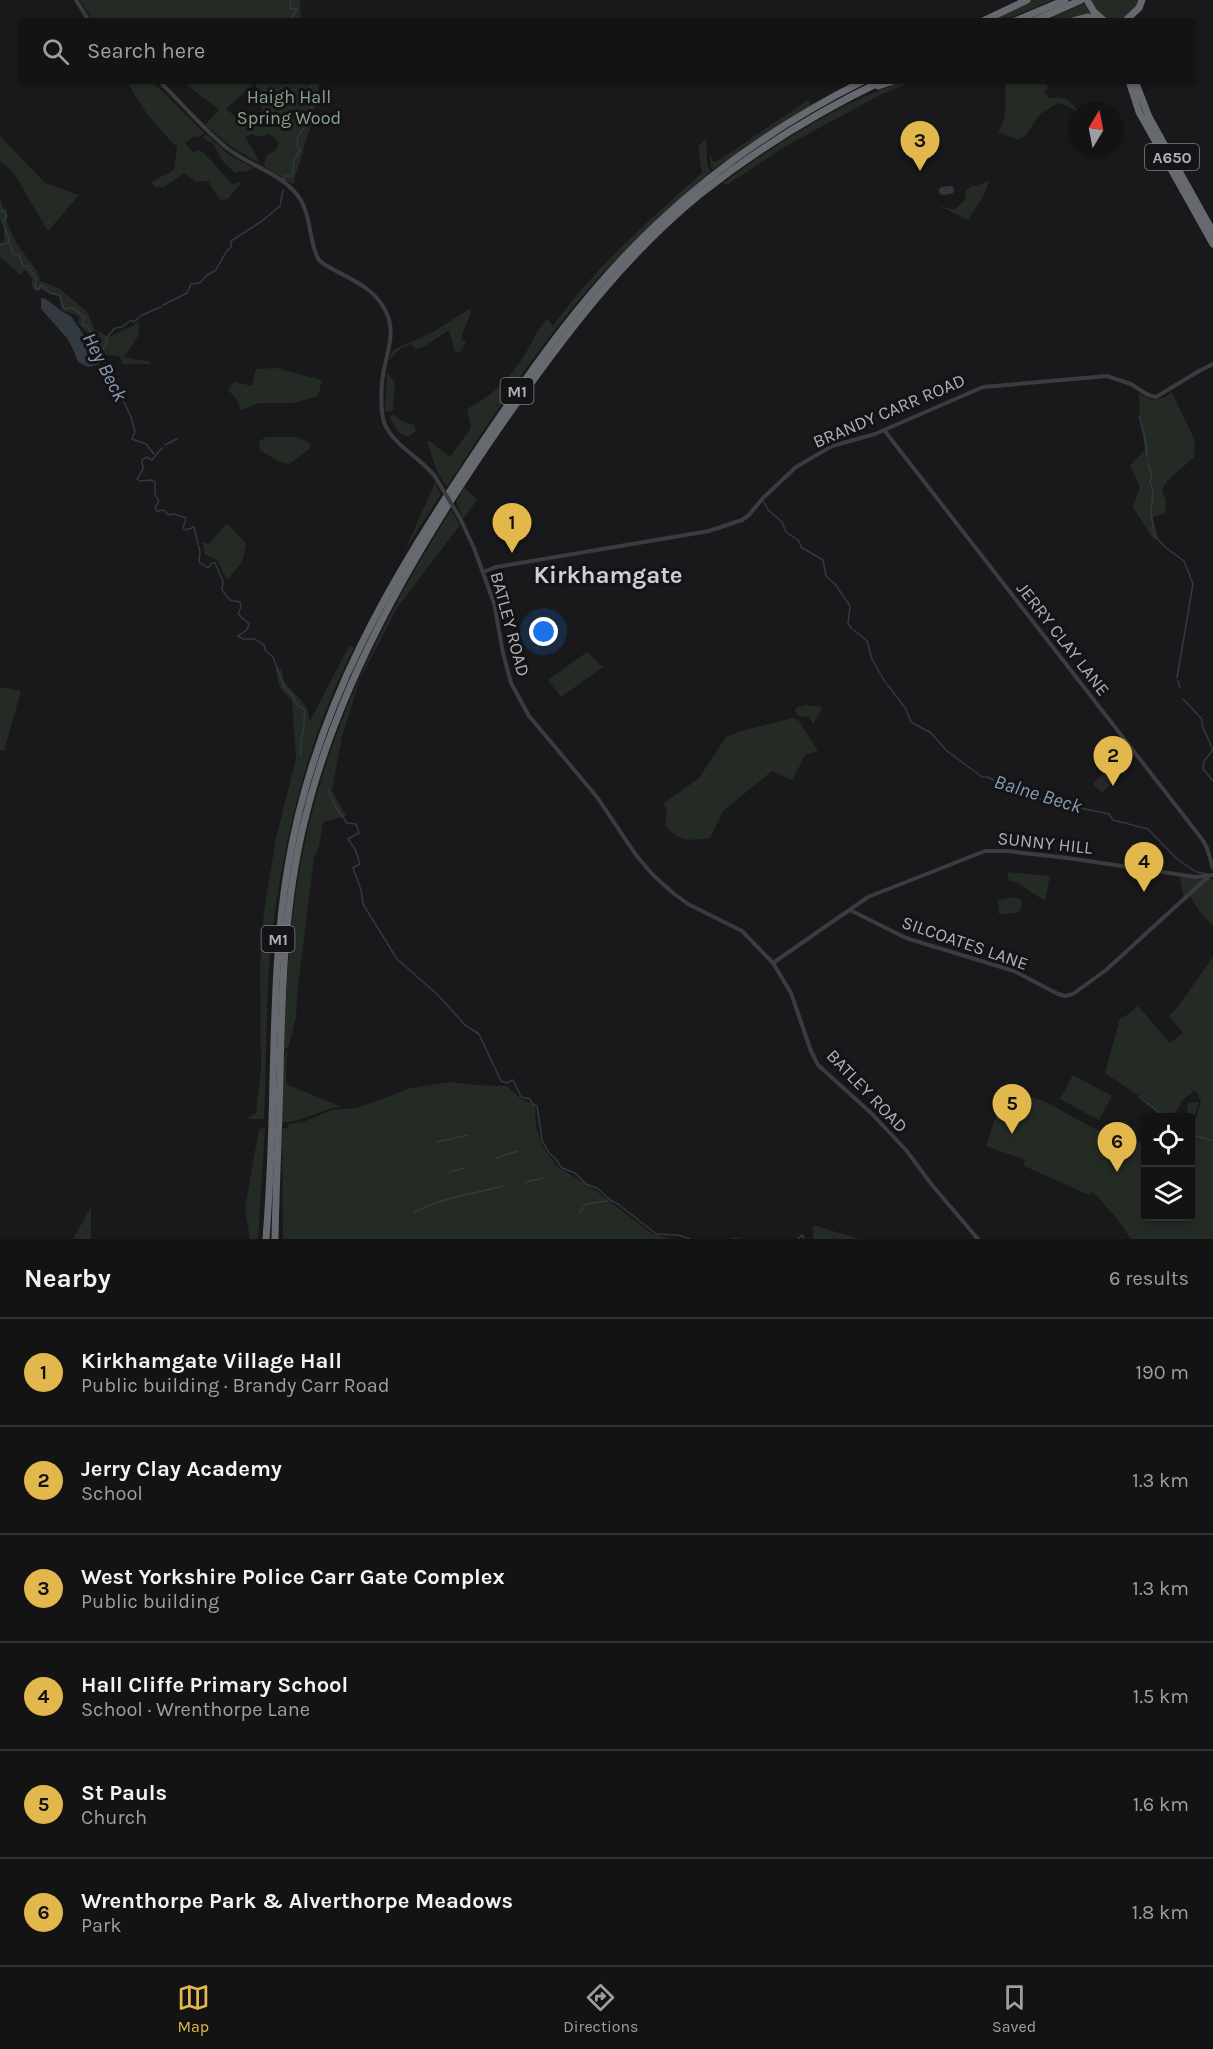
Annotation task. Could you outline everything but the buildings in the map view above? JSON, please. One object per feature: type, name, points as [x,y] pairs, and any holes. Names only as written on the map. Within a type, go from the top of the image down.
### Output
[{"type":"highway","points":[[988,18],[1027,0]]},
{"type":"highway","points":[[1022,18],[1065,0]]},
{"type":"highway","points":[[1041,18],[1081,0]]},
{"type":"highway","points":[[1087,0],[1091,8],[1102,18]]},
{"type":"highway","points":[[1128,18],[1141,3]]},
{"type":"highway","points":[[1135,18],[1141,3]]},
{"type":"highway","name":"M1","points":[[266,1239],[273,1112],[276,972],[288,865],[310,772],[331,710],[363,638],[399,572],[439,507],[551,343],[591,291],[662,219],[809,111],[858,84]]},
{"type":"highway","name":"M1","points":[[723,173],[855,94],[876,84]]},
{"type":"highway","points":[[855,94],[884,84]]},
{"type":"highway","name":"A650","points":[[1130,84],[1139,112],[1209,233]]},
{"type":"highway","name":"A650","points":[[1136,84],[1149,117],[1194,197],[1213,244]]},
{"type":"highway","name":"M1","points":[[276,1239],[283,972],[295,869],[303,823],[316,776],[338,713],[370,642],[463,482],[553,352],[630,260],[713,180]]},
{"type":"highway","points":[[1194,197],[1213,220]]},
{"type":"highway","points":[[1209,233],[1213,250]]},
{"type":"street","points":[[76,0],[87,18]]},
{"type":"street","name":"BATLEY ROAD","points":[[162,84],[205,130],[229,150],[275,176],[293,190],[304,206],[322,263],[365,287],[382,304],[387,313],[391,334],[390,349],[384,369],[383,419],[390,434],[434,475],[460,518],[494,603],[507,669],[513,687],[529,716],[597,797],[636,855],[653,875],[688,904],[742,931],[772,963],[791,993],[818,1065],[872,1113],[906,1150],[978,1239]]},
{"type":"street","name":"BRANDY CARR ROAD","points":[[483,572],[496,567],[709,531],[733,524],[749,515],[763,498],[796,467],[832,446],[884,430],[983,387],[1107,376],[1131,384],[1148,395],[1156,397],[1213,364]]},
{"type":"street","name":"JERRY CLAY LANE","points":[[884,430],[1205,843],[1213,868]]},
{"type":"street","name":"SUNNY HILL","points":[[850,910],[878,893],[985,851],[1006,851],[1102,863],[1184,876],[1211,876]]},
{"type":"street","name":"SILCOATES LANE","points":[[850,910],[906,938],[1016,972],[1065,996],[1078,991],[1106,970],[1211,876]]},
{"type":"street","points":[[772,963],[850,910]]},
{"type":"green space","points":[[80,0],[300,0],[301,18],[91,18]]},
{"type":"green space","points":[[1031,0],[1053,0],[1009,18],[993,18]]},
{"type":"green space","points":[[1140,0],[1128,15],[1122,18],[1108,18],[1091,1]]},
{"type":"green space","points":[[1085,3],[1091,15],[1078,18],[1052,18]]},
{"type":"green space","points":[[129,84],[155,84],[204,133],[199,137],[194,136],[185,143],[194,153],[199,150],[204,153],[232,184],[242,182],[228,199],[220,200],[208,181],[196,182],[184,173],[163,188],[156,187],[151,182],[174,170],[177,147],[138,100]]},
{"type":"green space","name":"Haigh Hall Spring Wood","points":[[186,84],[254,84],[226,109],[249,128],[266,124],[255,84],[319,84],[313,118],[293,184],[264,166],[266,156],[276,150],[279,143],[274,137],[268,134],[259,137],[252,134],[245,137],[259,163],[233,148],[205,125],[219,110]]},
{"type":"green space","points":[[895,84],[907,84],[880,95],[786,146],[727,185],[723,183],[809,125]]},
{"type":"green space","points":[[1005,84],[1046,84],[1049,88],[1044,92],[1050,98],[1066,99],[1070,102],[1069,107],[1058,103],[1040,114],[1026,135],[1018,140],[998,132],[1005,114]]},
{"type":"green space","points":[[808,100],[811,105],[713,170],[711,168],[710,152],[713,162],[719,160]]},
{"type":"green space","points":[[206,134],[228,154],[253,168],[246,172],[235,173],[221,159],[214,144],[203,137]]},
{"type":"green space","points":[[0,136],[45,183],[79,195],[48,231],[13,172],[0,161]]},
{"type":"green space","points":[[705,139],[707,164],[711,172],[634,241],[591,286],[515,384],[447,487],[438,474],[427,442],[430,441],[450,457],[471,428],[467,409],[490,394],[508,378],[547,318],[553,326],[569,304],[605,264],[702,173],[698,147]]},
{"type":"green space","points":[[989,181],[985,193],[968,220],[938,205],[954,210],[965,200],[966,191],[971,186]]},
{"type":"green space","points":[[0,197],[3,208],[7,209],[7,222],[15,241],[39,274],[40,281],[59,288],[88,313],[94,329],[109,337],[140,322],[138,336],[124,357],[151,362],[149,364],[123,364],[119,356],[98,354],[87,333],[78,323],[79,316],[62,310],[58,296],[42,289],[37,292],[32,287],[32,279],[25,270],[21,275],[0,257],[0,243],[4,241],[4,227],[0,219]]},
{"type":"green space","points":[[471,308],[461,340],[466,342],[460,352],[455,352],[449,330],[423,347],[416,349],[411,344],[401,348],[389,360],[393,350],[433,332]]},
{"type":"green space","points":[[276,368],[322,380],[318,396],[293,403],[259,403],[241,410],[237,400],[228,390],[235,382],[252,386],[256,369]]},
{"type":"green space","points":[[387,372],[395,383],[393,411],[385,412]]},
{"type":"green space","points":[[1172,392],[1195,441],[1194,457],[1167,481],[1162,490],[1166,501],[1165,513],[1153,517],[1158,537],[1154,540],[1133,507],[1140,487],[1130,466],[1145,450],[1139,393],[1156,400]]},
{"type":"green space","points":[[394,415],[414,425],[416,431],[407,437],[398,432],[389,416]]},
{"type":"green space","points":[[267,437],[297,437],[310,443],[310,448],[289,464],[278,461],[260,450],[259,441]]},
{"type":"green space","points":[[435,483],[441,494],[405,550]]},
{"type":"green space","points":[[464,487],[477,500],[463,519],[456,502]]},
{"type":"green space","points":[[451,510],[460,525],[397,608],[360,679],[342,736],[332,790],[346,816],[323,822],[319,847],[314,857],[296,1017],[288,1048],[285,1048],[284,1053],[291,927],[307,834],[320,785],[354,690],[399,598]]},
{"type":"green space","points":[[227,523],[246,544],[242,562],[227,580],[217,560],[204,554],[203,542],[209,544]]},
{"type":"green space","points":[[349,646],[354,647],[332,694],[308,760],[288,839],[271,943],[264,1119],[246,1119],[256,1113],[261,1068],[260,965],[264,911],[276,838],[296,759],[292,701],[280,688],[275,668],[282,669],[287,685],[303,702],[310,721]]},
{"type":"green space","points":[[587,652],[603,667],[561,697],[548,680]]},
{"type":"green space","points":[[0,687],[21,691],[4,751],[0,750]]},
{"type":"green space","points":[[806,705],[823,707],[813,724],[809,716],[800,717],[794,710]]},
{"type":"green space","points":[[794,718],[799,721],[818,751],[806,754],[792,780],[772,771],[723,811],[710,838],[685,839],[675,835],[665,825],[667,812],[664,803],[699,778],[726,737]]},
{"type":"green space","points":[[1110,767],[1118,776],[1102,793],[1093,784]]},
{"type":"green space","points":[[1007,872],[1050,876],[1045,901],[1016,882],[1009,881]]},
{"type":"green space","points":[[1179,875],[1209,877],[1213,880],[1213,926],[1199,911],[1189,894],[1184,898]]},
{"type":"green space","points":[[1015,897],[1022,901],[1021,910],[1016,913],[999,914],[998,900]]},
{"type":"green space","points":[[1213,957],[1213,1239],[1131,1239],[1118,1220],[1093,1192],[1089,1195],[1024,1166],[1025,1160],[986,1146],[1000,1104],[1002,1087],[1044,1101],[1095,1129],[1141,1142],[1141,1221],[1195,1221],[1195,1120],[1201,1102],[1195,1090],[1182,1101],[1175,1113],[1158,1113],[1142,1098],[1105,1073],[1120,1018],[1138,1006],[1170,1043],[1183,1033],[1169,1016]]},
{"type":"green space","points":[[286,1050],[286,1084],[342,1107],[289,1122],[281,1122],[283,1062]]},
{"type":"green space","points":[[1073,1075],[1112,1096],[1099,1120],[1060,1099]]},
{"type":"green space","points":[[451,1082],[507,1086],[520,1098],[535,1106],[536,1128],[544,1149],[558,1167],[594,1189],[652,1234],[672,1239],[283,1239],[282,1128],[288,1128],[289,1124],[303,1122],[332,1110],[357,1108],[411,1088]]},
{"type":"green space","points":[[1199,1102],[1195,1114],[1188,1113],[1187,1103]]},
{"type":"green space","points":[[265,1128],[258,1239],[250,1239],[245,1208],[259,1129]]},
{"type":"green space","points":[[91,1207],[91,1239],[73,1239]]},
{"type":"green space","points":[[813,1225],[859,1239],[813,1239]]},
{"type":"shaded area","points":[[43,298],[71,316],[99,358],[100,364],[88,367],[78,362],[66,337],[41,309]]},
{"type":"waterway","points":[[291,0],[290,8],[297,9],[292,18]]},
{"type":"waterway","points":[[286,181],[283,178],[292,176],[294,160],[300,150],[297,145],[298,136],[308,123],[311,84]]},
{"type":"waterway","points":[[163,305],[187,293],[191,284],[200,283],[216,270],[231,247],[231,241],[280,206],[283,190]]},
{"type":"waterway","name":"Hey Beck","points":[[0,212],[3,211],[7,216],[3,222],[13,254],[19,255],[23,267],[27,266],[36,278],[35,288],[38,289],[41,285],[50,293],[60,295],[64,309],[73,308],[84,317],[83,325],[88,327],[102,352],[116,393],[124,402],[131,417],[135,432],[132,439],[146,444],[154,454]]},
{"type":"waterway","points":[[0,245],[8,243]]},
{"type":"waterway","points":[[102,352],[107,337],[115,328],[122,327],[131,320],[134,322],[142,315],[161,307]]},
{"type":"waterway","points":[[1139,416],[1147,455]]},
{"type":"waterway","points":[[165,445],[177,439]]},
{"type":"waterway","points":[[162,448],[152,460],[147,457],[142,460],[143,469],[137,479],[155,482],[155,494],[159,501],[155,507],[157,511],[164,510],[168,515],[174,514],[186,518],[183,528],[186,530],[194,527],[200,552],[199,562],[208,568],[215,563],[223,581],[222,590],[230,600],[240,602],[241,607],[238,614],[249,624],[247,630],[238,636],[243,639],[255,639],[264,645],[266,651],[273,657],[284,687],[298,706],[304,709],[301,755]]},
{"type":"waterway","points":[[1148,463],[1152,476],[1150,481],[1153,492],[1151,511],[1154,535],[1165,547],[1184,561],[1193,584],[1177,678]]},
{"type":"waterway","name":"Balne Beck","points":[[764,502],[768,510],[782,522],[786,532],[799,541],[801,547],[823,560],[826,576],[835,584],[850,606],[848,624],[852,629]]},
{"type":"waterway","name":"Balne Beck","points":[[854,630],[867,641],[872,659],[885,682]]},
{"type":"waterway","points":[[1178,681],[1180,688]]},
{"type":"waterway","name":"Balne Beck","points":[[887,684],[906,709],[911,722],[931,733],[947,751],[982,777],[988,777],[1003,786],[1043,800],[1109,814],[1113,820],[1148,829],[1177,859],[1196,872],[1208,874]]},
{"type":"waterway","points":[[1183,699],[1202,719],[1202,725],[1213,750],[1204,761],[1203,769],[1213,781]]},
{"type":"waterway","points":[[328,790],[347,823],[356,824],[359,833],[348,839],[355,849],[360,864],[353,868],[361,890],[363,904],[397,959],[439,996],[465,1025],[479,1034],[501,1081],[507,1083],[513,1080],[521,1097],[530,1099],[532,1104],[537,1106],[542,1140],[549,1153],[562,1168],[575,1173],[586,1184],[597,1188],[656,1234],[678,1235],[690,1239]]},
{"type":"waterway","points":[[1139,1097],[1160,1113]]},
{"type":"waterway","points":[[437,1142],[468,1135]]},
{"type":"waterway","points":[[1195,1136],[1213,1141]]},
{"type":"waterway","points":[[496,1158],[518,1151]]},
{"type":"waterway","points":[[450,1172],[465,1168]]},
{"type":"waterway","points":[[526,1182],[543,1178]]},
{"type":"waterway","points":[[414,1213],[445,1200],[503,1186]]},
{"type":"waterway","points":[[580,1212],[586,1204],[607,1201]]},
{"type":"waterway","points":[[798,1239],[802,1235],[804,1239]]},
{"type":"taxiway","points":[[943,191],[950,190]]},
{"type":"place","name":"West Yorkshire Police Carr Gate Complex","points":[[920,171]]},
{"type":"place","name":"Kirkhamgate Village Hall","points":[[512,553]]},
{"type":"place","name":"Jerry Clay Academy","points":[[1113,786]]},
{"type":"place","name":"Hall Cliffe Primary School","points":[[1144,892]]},
{"type":"place","name":"St Pauls","points":[[1012,1134]]},
{"type":"place","name":"Wrenthorpe Park & Alverthorpe Meadows","points":[[1117,1172]]},
{"type":"district","name":"Kirkhamgate","points":[[608,575]]}]
